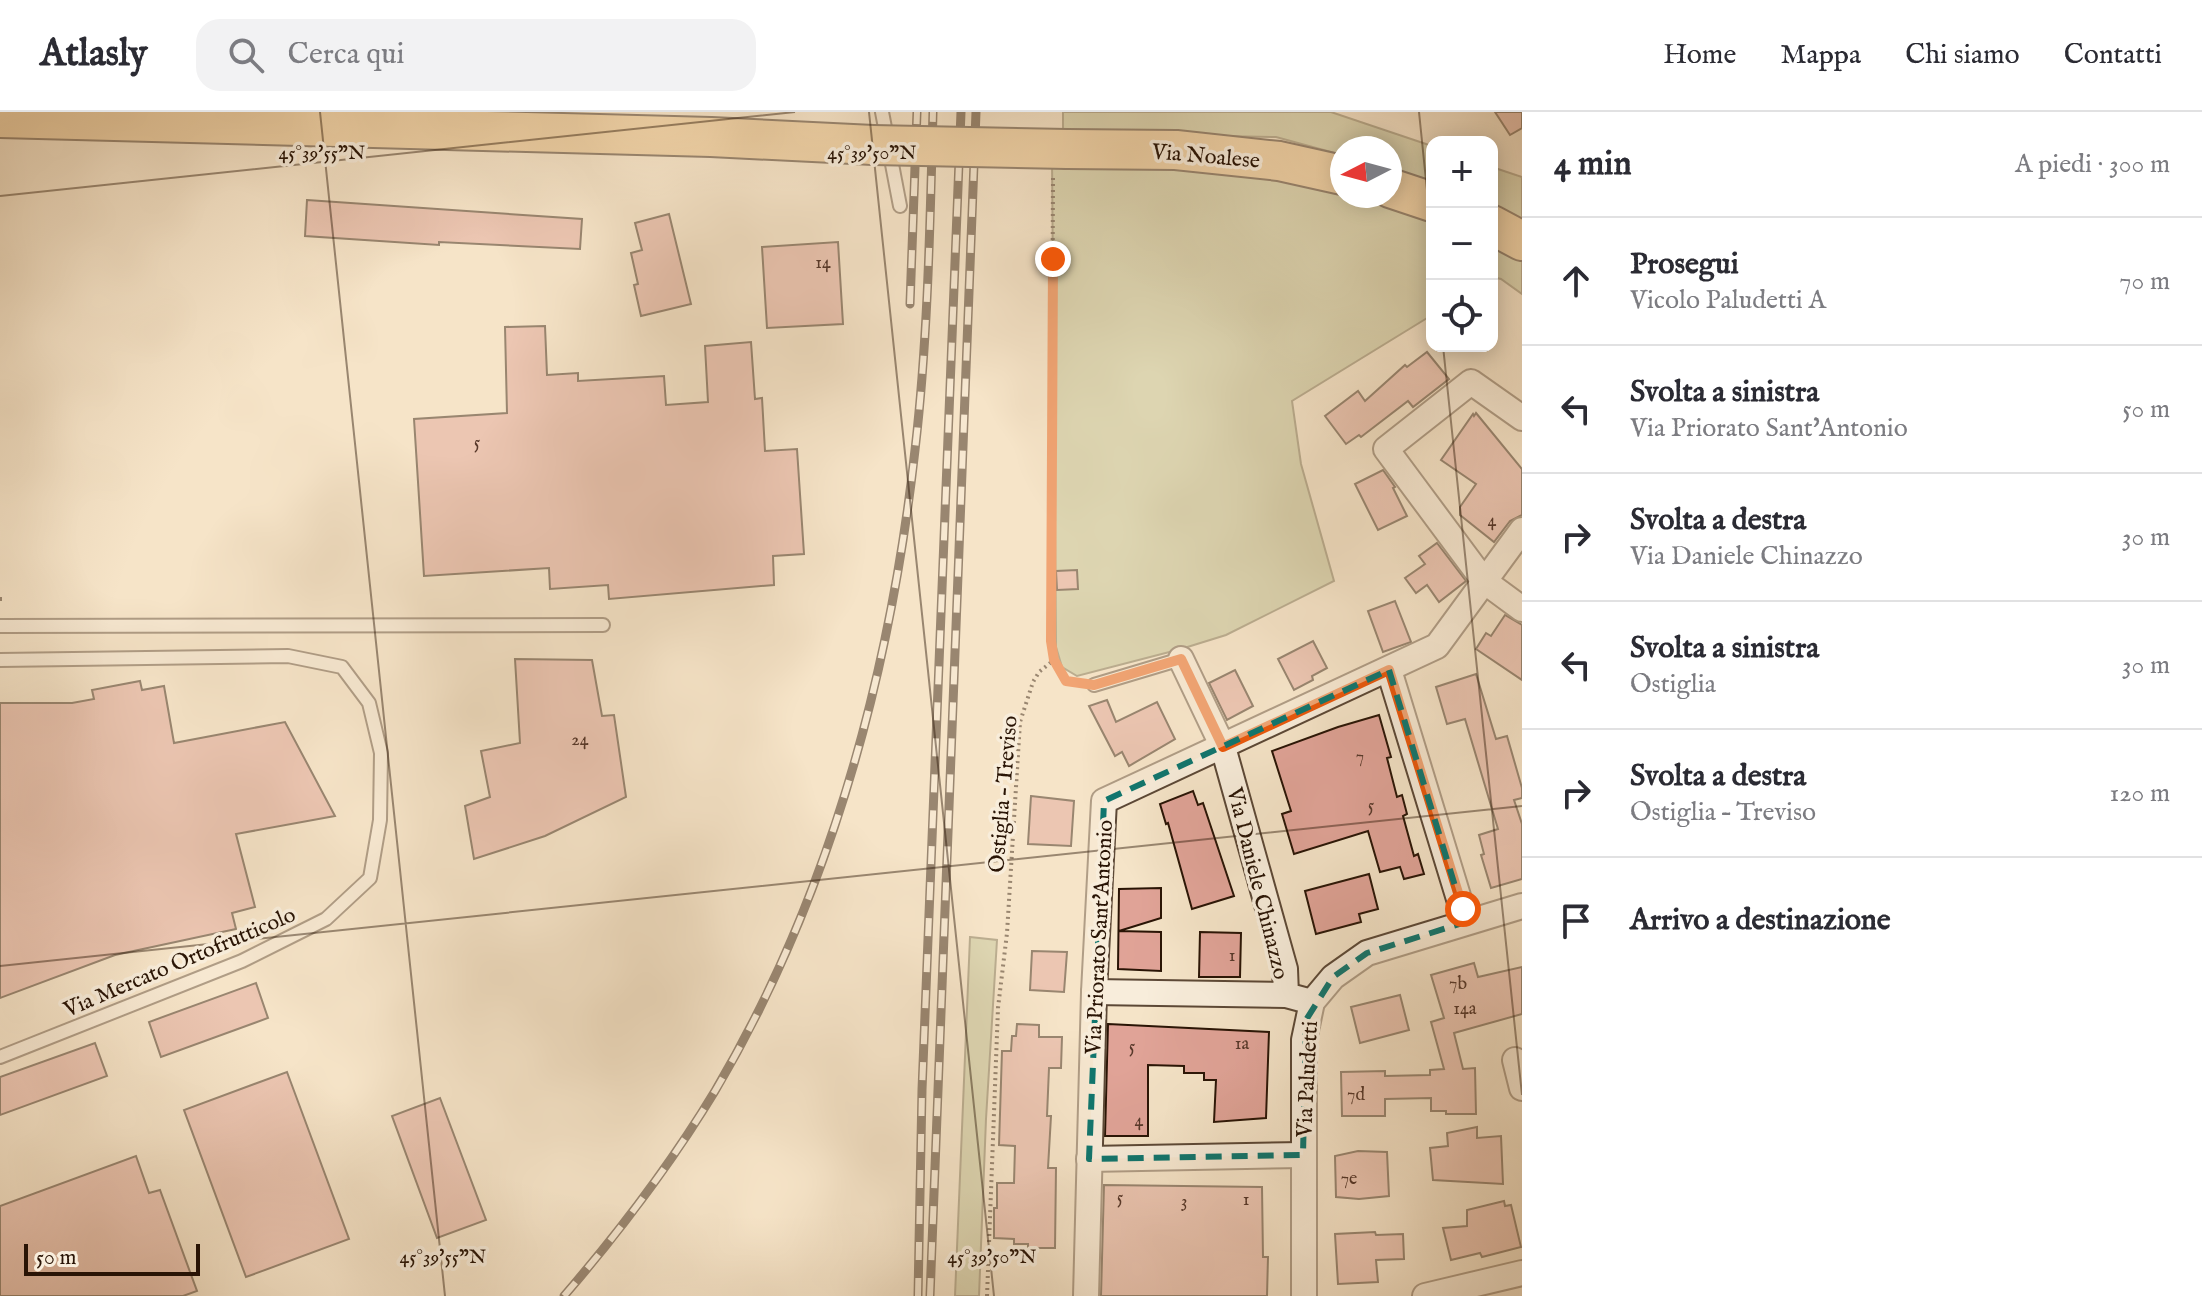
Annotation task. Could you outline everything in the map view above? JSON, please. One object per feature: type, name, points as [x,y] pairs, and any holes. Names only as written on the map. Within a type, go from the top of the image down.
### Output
[{"type":"main road","points":[[0,118],[711,137],[877,129]]},
{"type":"main road","name":"Via Noalese","points":[[877,129],[1060,161],[1176,150],[1279,161],[1330,172]]},
{"type":"main road","points":[[1402,192],[1426,200]]},
{"type":"main road","points":[[1498,228],[1522,241]]},
{"type":"street","points":[[1522,418],[1471,382],[1386,449],[1484,581],[1522,609]]},
{"type":"street","name":"Via Priorato Sant'Antonio","points":[[1086,1296],[1094,992],[1104,801],[1437,646],[1522,530]]},
{"type":"street","name":"Via Daniele Chinazzo","points":[[1181,659],[1223,747],[1285,969],[1286,995],[1312,1002]]},
{"type":"street","points":[[1389,670],[1466,922]]},
{"type":"street","name":"Via Paludetti","points":[[1304,1296],[1304,1040],[1312,1002],[1333,977],[1367,953],[1522,906]]},
{"type":"street","points":[[1094,992],[1286,995]]},
{"type":"street","points":[[1515,1060],[1522,1088]]},
{"type":"street","points":[[1089,1159],[1303,1155]]},
{"type":"street","points":[[1425,1296],[1522,1273]]},
{"type":"lane","points":[[877,129],[900,206]]},
{"type":"lane","points":[[0,626],[603,625]]},
{"type":"lane","name":"Via Mercato Ortofrutticolo","points":[[0,660],[288,656],[342,667],[369,703],[381,753],[380,820],[370,878],[326,919],[242,961],[0,1057]]},
{"type":"lane","points":[[1094,685],[1181,659]]},
{"type":"path","points":[[1060,161],[1051,641],[1054,660],[1066,681],[1094,685]]},
{"type":"path","name":"Ostiglia – Treviso","points":[[987,1296],[998,1008],[1007,933],[1020,722],[1033,682],[1039,672],[1054,660]]},
{"type":"highlighted area","points":[[1389,670],[1466,922],[1367,953],[1333,977],[1306,1020],[1303,1155],[1089,1159],[1104,801]]},
{"type":"green space","points":[[1063,112],[1331,112],[1426,144],[1426,179],[1402,172],[1402,136],[1330,136],[1330,152],[1276,137],[1063,133]]},
{"type":"green space","points":[[1052,159],[1180,162],[1330,188],[1330,208],[1402,206],[1426,212],[1426,319],[1292,401],[1301,464],[1334,581],[1226,635],[1077,676],[1062,667],[1056,647]]},
{"type":"green space","points":[[1498,169],[1522,177],[1522,222],[1498,211]]},
{"type":"green space","points":[[1498,246],[1522,257],[1522,294],[1498,278]]},
{"type":"green space","points":[[970,937],[997,940],[979,1296],[955,1296]]},
{"type":"building","points":[[1495,112],[1522,112],[1522,128],[1510,135]]},
{"type":"building","points":[[307,200],[582,219],[580,249],[439,242],[439,245],[305,236]]},
{"type":"building","points":[[669,214],[691,304],[641,316],[631,253],[642,250],[635,223]]},
{"type":"building","points":[[838,242],[843,324],[767,328],[762,247]]},
{"type":"building","points":[[545,326],[547,375],[578,373],[578,381],[664,376],[666,405],[708,402],[705,346],[751,342],[755,399],[762,398],[765,451],[797,449],[804,554],[773,556],[774,585],[609,599],[608,585],[550,589],[549,568],[424,576],[414,419],[507,413],[505,327]]},
{"type":"building","points":[[1427,352],[1449,379],[1413,407],[1408,401],[1361,437],[1359,435],[1346,444],[1325,416],[1358,391],[1365,401],[1405,365],[1407,367]]},
{"type":"building","points":[[1476,413],[1522,469],[1522,515],[1510,521],[1494,542],[1460,515],[1460,507],[1476,484],[1441,460]]},
{"type":"building","points":[[1383,470],[1395,487],[1407,516],[1378,530],[1355,484]]},
{"type":"building","points":[[1437,543],[1466,581],[1439,602],[1427,585],[1416,593],[1405,578],[1425,564],[1419,556]]},
{"type":"building","points":[[1077,570],[1078,589],[1057,590],[1056,571]]},
{"type":"building","points":[[1395,601],[1411,642],[1383,652],[1368,611]]},
{"type":"building","points":[[1505,615],[1522,625],[1522,680],[1476,649],[1486,633],[1491,636]]},
{"type":"building","points":[[1313,641],[1327,668],[1294,690],[1278,659]]},
{"type":"building","points":[[515,659],[592,660],[602,716],[614,715],[626,797],[545,836],[474,859],[465,806],[490,797],[481,751],[520,743]]},
{"type":"building","points":[[1235,670],[1253,706],[1227,720],[1209,683]]},
{"type":"building","points":[[1476,674],[1496,739],[1507,736],[1522,788],[1522,798],[1514,800],[1522,824],[1522,879],[1491,888],[1481,855],[1484,854],[1479,835],[1498,829],[1465,719],[1447,724],[1436,687]]},
{"type":"building","points":[[140,681],[142,690],[164,686],[174,743],[285,722],[335,816],[236,834],[255,907],[232,913],[236,929],[115,955],[0,998],[0,703],[72,703],[94,699],[92,690]]},
{"type":"building","points":[[1107,700],[1116,722],[1157,702],[1175,739],[1129,766],[1122,752],[1115,756],[1089,706]]},
{"type":"building","points":[[1379,715],[1391,757],[1387,758],[1397,797],[1402,795],[1407,814],[1403,816],[1414,856],[1418,854],[1424,874],[1404,879],[1400,867],[1380,872],[1368,831],[1294,854],[1282,814],[1291,811],[1272,751]]},
{"type":"building","points":[[1193,791],[1198,805],[1203,803],[1234,896],[1192,909],[1160,804]]},
{"type":"building","points":[[1031,796],[1074,801],[1071,846],[1028,844]]},
{"type":"building","points":[[1369,874],[1378,909],[1359,914],[1361,922],[1316,934],[1305,891]]},
{"type":"building","points":[[1161,888],[1161,918],[1119,931],[1161,932],[1161,971],[1118,969],[1119,889]]},
{"type":"building","points":[[1200,932],[1241,933],[1240,977],[1199,977]]},
{"type":"building","points":[[1032,951],[1067,952],[1064,992],[1030,990]]},
{"type":"building","points":[[1474,963],[1478,977],[1522,967],[1522,1014],[1454,1033],[1463,1069],[1475,1068],[1476,1114],[1431,1111],[1431,1098],[1385,1099],[1385,1116],[1342,1116],[1341,1072],[1385,1071],[1385,1076],[1430,1075],[1430,1070],[1444,1069],[1431,1022],[1444,1018],[1431,975]]},
{"type":"building","points":[[256,983],[268,1018],[161,1057],[149,1022]]},
{"type":"building","points":[[1400,995],[1409,1030],[1360,1043],[1351,1007]]},
{"type":"building","points":[[1017,1024],[1039,1025],[1039,1037],[1062,1037],[1061,1068],[1049,1068],[1047,1116],[1051,1116],[1048,1168],[1056,1168],[1055,1248],[1028,1248],[1028,1244],[1014,1244],[1014,1239],[994,1238],[997,1183],[1014,1183],[1015,1146],[999,1145],[1002,1051],[1011,1051]]},
{"type":"building","points":[[1108,1024],[1269,1032],[1266,1118],[1214,1122],[1216,1080],[1204,1080],[1204,1073],[1184,1073],[1184,1066],[1148,1065],[1148,1136],[1105,1136]]},
{"type":"building","points":[[95,1043],[107,1076],[0,1115],[0,1077]]},
{"type":"building","points":[[287,1072],[349,1239],[246,1277],[184,1110]]},
{"type":"building","points":[[440,1098],[486,1220],[437,1238],[392,1116]]},
{"type":"building","points":[[1477,1127],[1477,1138],[1501,1136],[1503,1184],[1433,1180],[1430,1148],[1448,1146],[1447,1133]]},
{"type":"building","points":[[1358,1151],[1387,1152],[1389,1196],[1359,1199],[1336,1197],[1335,1156]]},
{"type":"building","points":[[136,1156],[149,1193],[160,1190],[197,1291],[183,1296],[0,1296],[0,1206]]},
{"type":"building","points":[[1104,1185],[1262,1187],[1263,1257],[1268,1257],[1267,1296],[1101,1296]]},
{"type":"building","points":[[1504,1201],[1505,1206],[1511,1205],[1521,1247],[1482,1257],[1480,1253],[1451,1260],[1443,1228],[1467,1226],[1467,1210]]},
{"type":"building","points":[[1375,1232],[1376,1235],[1403,1234],[1404,1259],[1376,1260],[1378,1282],[1338,1284],[1335,1234]]},
{"type":"railway","points":[[910,304],[917,112]]},
{"type":"railway","points":[[564,1296],[644,1197],[681,1145],[756,1017],[822,862],[849,781],[889,617],[915,450],[926,324],[933,112]]},
{"type":"railway","points":[[918,1296],[922,1090],[961,112]]},
{"type":"railway","points":[[930,1296],[976,112]]},
{"type":"route","points":[[1053,259],[1051,641],[1054,660],[1066,681],[1094,685],[1181,659],[1223,747],[1389,670],[1463,909]]}]
